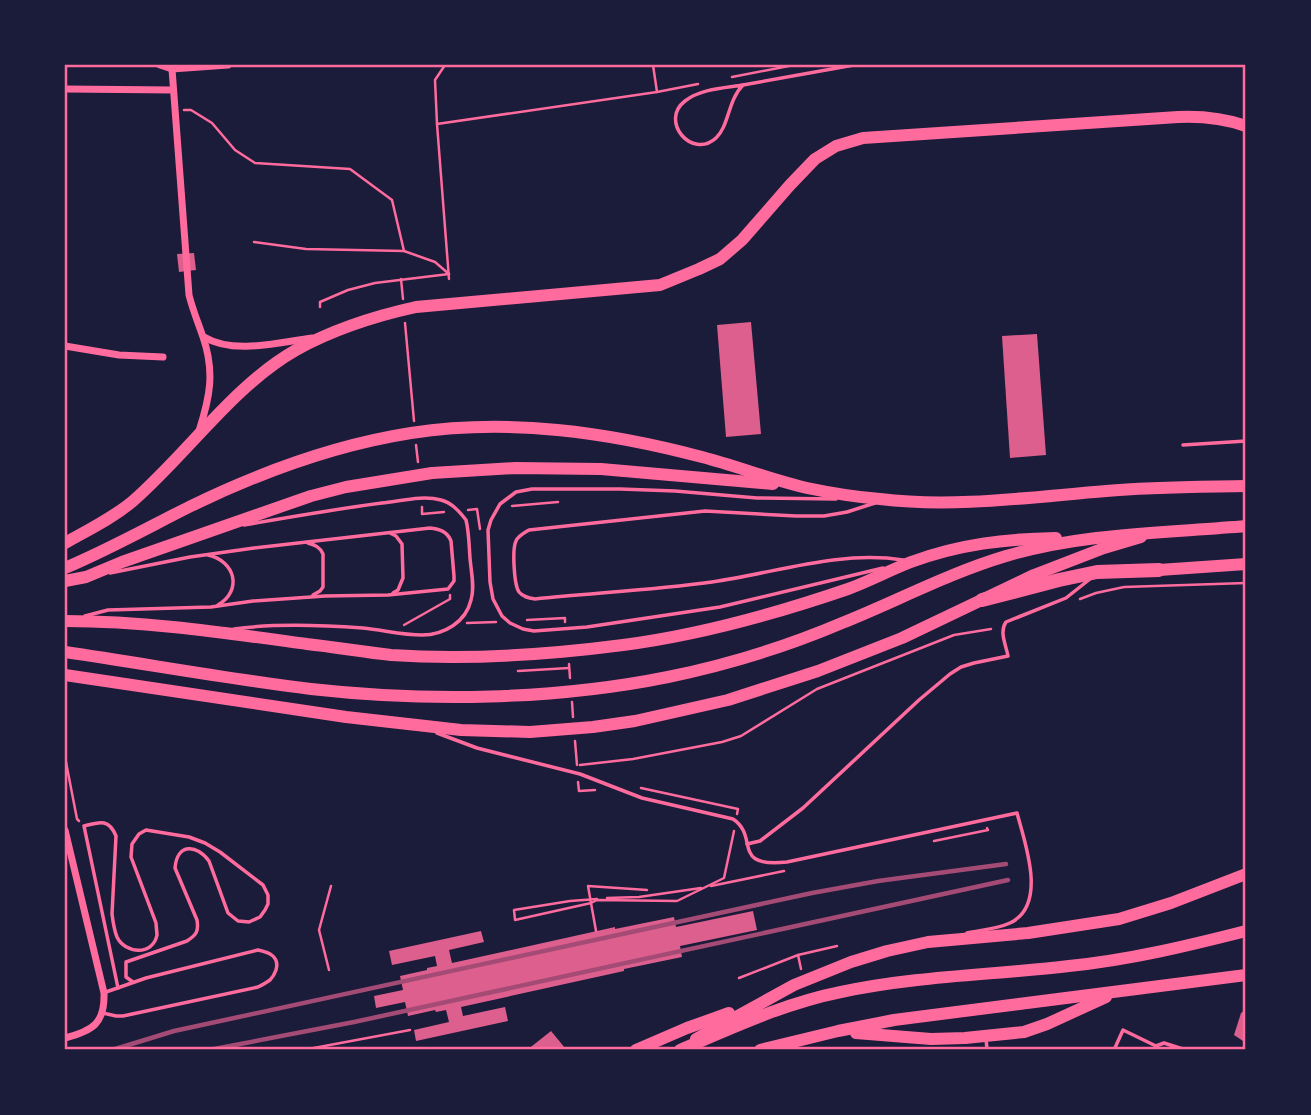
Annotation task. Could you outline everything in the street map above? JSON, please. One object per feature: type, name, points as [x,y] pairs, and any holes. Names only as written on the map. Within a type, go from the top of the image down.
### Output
[{"type":"highway","points":[[982,600],[1097,572],[1159,570]]},
{"type":"main road","points":[[65,542],[103,522],[130,503],[162,474],[233,399],[295,350],[382,314],[416,307],[660,285],[720,259],[742,240],[815,159],[836,146],[863,138],[1178,117],[1203,116],[1246,126]]},
{"type":"main road","points":[[65,568],[191,506],[269,472],[343,448],[423,432],[490,427],[572,431],[611,437],[701,457],[805,487],[884,500],[997,500],[1111,490],[1246,486]]},
{"type":"main road","points":[[65,581],[86,577],[311,496],[346,487],[432,473],[515,467],[601,468],[805,487]]},
{"type":"main road","points":[[65,621],[96,621],[218,632],[390,654],[481,656],[582,649],[666,638],[731,624],[850,588],[911,562],[970,544],[1006,540],[1113,537],[1246,526]]},
{"type":"main road","points":[[65,675],[422,726],[497,733],[593,727],[635,721],[728,700],[818,671],[902,638],[1034,575],[1104,548],[1152,534]]},
{"type":"main road","points":[[65,652],[262,682],[356,693],[473,697],[539,694],[611,686],[709,668],[840,624],[1004,557],[1041,547],[1113,537]]},
{"type":"main road","points":[[1159,570],[1246,564]]},
{"type":"main road","points":[[1159,570],[1246,572]]},
{"type":"main road","points":[[675,1050],[765,999],[851,962],[928,942],[1028,933],[1119,919],[1171,903],[1246,874]]},
{"type":"main road","points":[[680,1050],[785,1008],[837,992],[946,976],[1069,966],[1183,948],[1246,931]]},
{"type":"main road","points":[[760,1050],[894,1020],[1246,975]]},
{"type":"main road","points":[[838,1031],[931,1039],[1024,1032],[1129,989]]},
{"type":"main road","points":[[636,1050],[765,999]]},
{"type":"street","points":[[160,65],[228,65]]},
{"type":"street","points":[[173,67],[189,295],[211,368],[206,408],[197,437]]},
{"type":"street","points":[[65,89],[173,90]]},
{"type":"street","points":[[203,337],[213,343],[239,346],[325,336]]},
{"type":"street","points":[[65,346],[119,355],[163,357]]},
{"type":"street","points":[[65,830],[104,993],[103,1013],[99,1020],[88,1031],[65,1038]]},
{"type":"lane","points":[[743,85],[736,92],[717,137],[710,142],[694,144],[681,136],[675,121],[680,106],[686,100],[706,91],[854,65]]},
{"type":"lane","points":[[1183,445],[1246,441]]},
{"type":"lane","points":[[884,500],[757,499],[620,489],[524,490],[508,496],[500,504],[488,530],[493,599],[502,616],[523,629],[534,631],[587,627],[720,607],[911,562]]},
{"type":"lane","points":[[208,532],[421,498],[441,500],[452,505],[466,520],[468,529],[472,599],[464,615],[445,631],[421,635],[363,628],[263,625],[218,632]]},
{"type":"lane","points":[[884,500],[824,516],[705,511],[529,530],[515,542],[513,552],[516,585],[526,597],[535,599],[712,582],[836,560],[886,557],[911,562]]},
{"type":"lane","points":[[65,621],[108,610],[216,606],[443,590],[452,586],[454,576],[449,536],[430,528],[205,555],[86,577]]},
{"type":"lane","points":[[388,533],[402,544],[403,578],[398,590],[388,594]]},
{"type":"lane","points":[[304,542],[321,550],[324,581],[323,587],[316,595],[304,598]]},
{"type":"lane","points":[[205,555],[223,561],[232,577],[230,595],[216,606]]},
{"type":"lane","points":[[747,844],[760,841],[803,808],[950,674],[961,667],[1008,656],[1003,632],[1006,622],[1070,596],[1097,572]]},
{"type":"lane","points":[[422,726],[477,748],[580,774],[642,798],[733,819],[745,833],[749,853],[756,859],[775,864],[1017,813],[1032,882],[1029,904],[1024,912],[1003,926],[928,942]]},
{"type":"lane","points":[[118,988],[84,826],[99,822],[113,827],[116,836],[113,914],[118,939],[125,947],[135,951],[144,950],[152,945],[157,935],[156,923],[131,857],[132,844],[138,834],[145,830],[189,837],[205,843],[263,885],[268,895],[268,904],[260,917],[249,922],[238,921],[228,913],[204,854],[188,848],[182,851],[176,859],[175,868],[199,929],[196,936],[187,941],[126,962],[126,976],[133,982]]},
{"type":"lane","points":[[103,1013],[123,1016],[258,987],[270,980],[277,965],[274,957],[258,950],[133,982],[104,993]]},
{"type":"lane","points":[[1114,1050],[1123,1030],[1155,1048],[1164,1043],[1186,1050]]},
{"type":"lane","points":[[986,1036],[987,1050]]},
{"type":"path","points":[[445,65],[435,80],[449,279]]},
{"type":"path","points":[[437,124],[657,92],[653,65]]},
{"type":"path","points":[[174,109],[191,110],[212,123],[234,150],[256,163],[351,169],[392,200],[404,251]]},
{"type":"path","points":[[254,242],[306,249],[404,251],[435,262],[449,274]]},
{"type":"path","points":[[320,307],[320,302],[348,290],[375,283],[449,274]]},
{"type":"path","points":[[504,507],[558,502]]},
{"type":"path","points":[[1073,601],[1124,587],[1246,583]]},
{"type":"path","points":[[401,627],[450,600],[452,586]]},
{"type":"path","points":[[577,765],[634,759],[741,736],[817,689],[954,635],[992,629]]},
{"type":"path","points":[[517,671],[569,668]]},
{"type":"path","points":[[65,757],[77,819],[84,826]]},
{"type":"path","points":[[329,970],[319,930],[331,886]]},
{"type":"path","points":[[515,920],[514,911],[570,901],[640,896],[647,890],[587,886],[591,903],[515,920]]},
{"type":"path","points":[[739,978],[798,955],[837,946]]},
{"type":"path","points":[[303,1050],[410,1030]]},
{"type":"building","points":[[194,253],[196,270],[179,272],[177,254]]},
{"type":"building","points":[[751,322],[761,434],[726,437],[717,325]]},
{"type":"building","points":[[1037,334],[1046,455],[1010,458],[1002,336]]},
{"type":"building","points":[[753,911],[757,930],[680,946],[682,957],[461,1007],[463,1016],[505,1007],[508,1021],[416,1041],[414,1030],[449,1022],[446,1010],[408,1016],[405,1002],[376,1008],[374,996],[403,990],[400,976],[437,966],[435,956],[392,965],[389,951],[481,931],[484,942],[449,950],[452,963],[615,927],[674,917],[676,927]]},
{"type":"building","points":[[1246,1009],[1246,1043],[1234,1035],[1241,1013]]},
{"type":"building","points":[[551,1031],[565,1048],[527,1050]]},
{"type":"railway","points":[[112,1050],[174,1031],[812,893],[878,881],[1006,864]]},
{"type":"railway","points":[[209,1050],[354,1022],[1008,880]]}]
